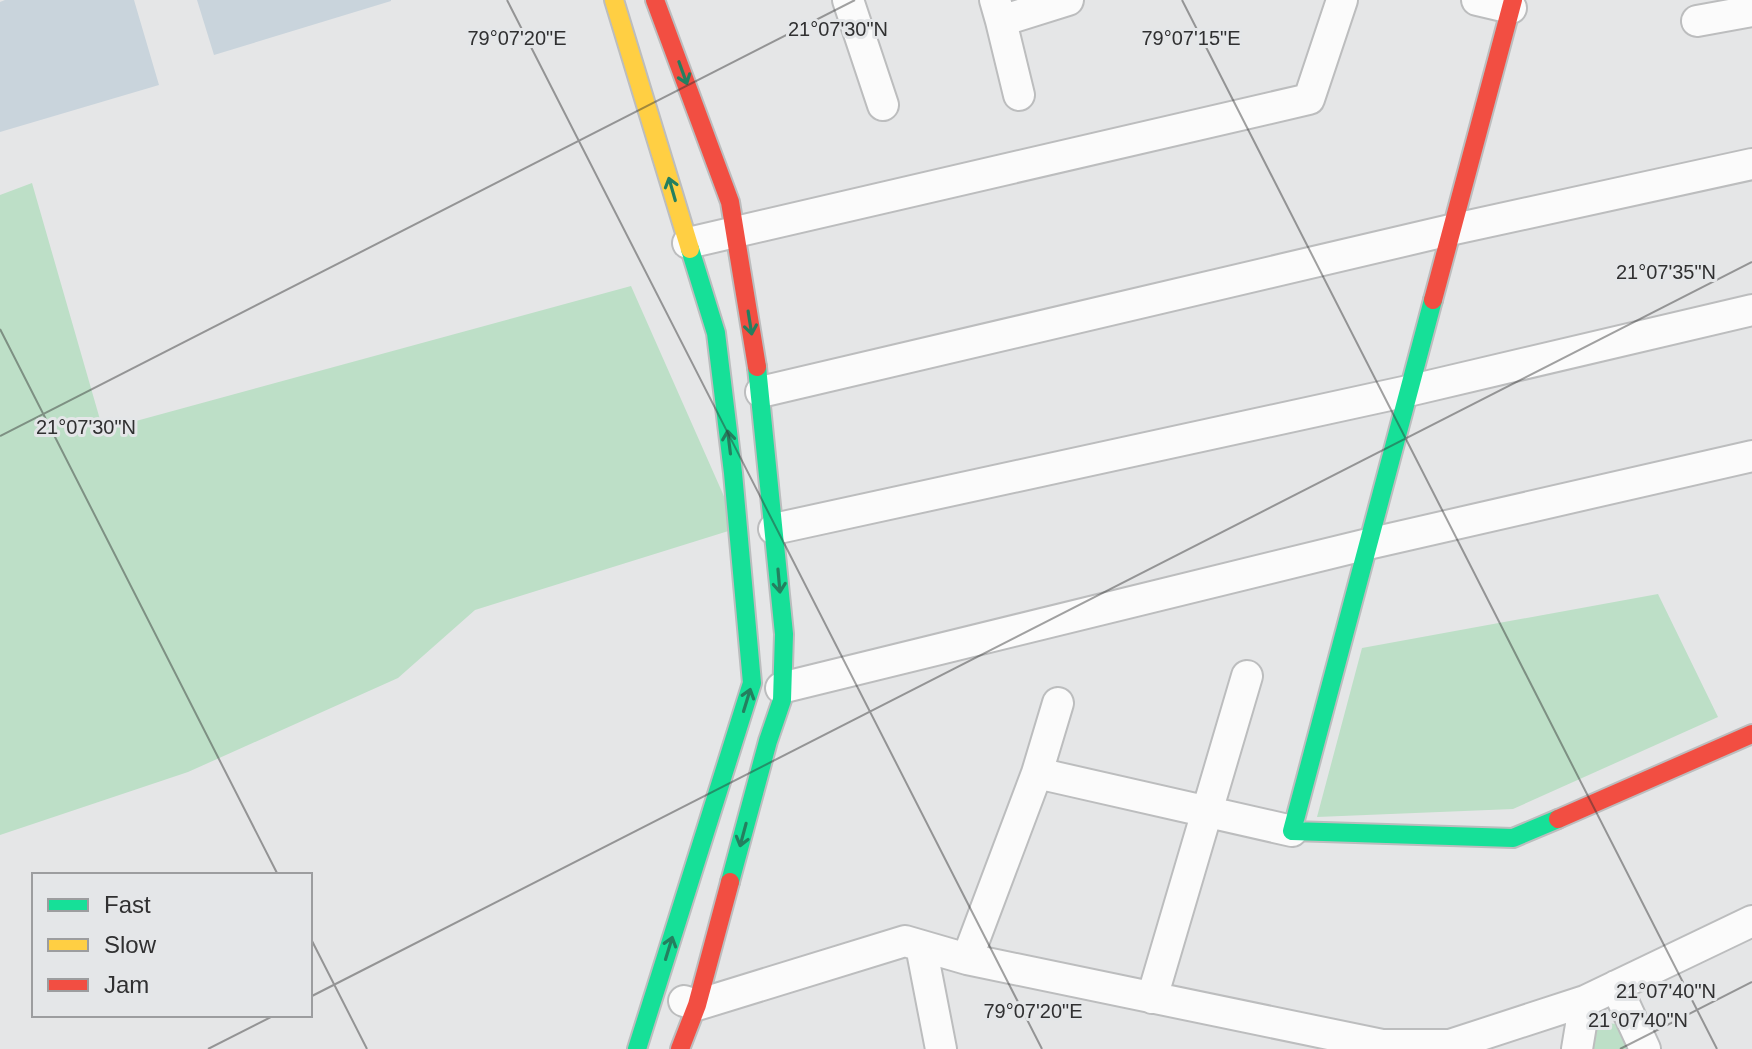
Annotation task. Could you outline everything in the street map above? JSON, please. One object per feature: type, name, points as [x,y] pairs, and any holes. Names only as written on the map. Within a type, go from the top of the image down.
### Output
[{"type":"street","points":[[614,0],[716,333],[733,473],[752,683],[637,1049]]},
{"type":"street","points":[[655,0],[730,202],[761,392],[784,634],[782,700],[768,741],[697,1005],[680,1049]]},
{"type":"street","points":[[848,0],[883,105]]},
{"type":"street","points":[[1019,95],[998,11],[1068,0]]},
{"type":"street","points":[[688,243],[1309,99],[1342,0]]},
{"type":"street","points":[[1292,831],[1512,4],[1477,0]]},
{"type":"street","points":[[1697,21],[1752,11]]},
{"type":"street","points":[[761,392],[1450,230],[1752,164]]},
{"type":"street","points":[[774,529],[1408,391],[1752,310]]},
{"type":"street","points":[[781,688],[1368,544],[1752,456]]},
{"type":"street","points":[[1152,998],[1247,676]]},
{"type":"street","points":[[967,959],[1037,773],[1058,703]]},
{"type":"street","points":[[1037,773],[1292,831],[1513,838],[1752,734]]},
{"type":"street","points":[[656,990],[697,1005],[905,941],[967,959],[1382,1045],[1450,1045],[1585,1001],[1749,931]]},
{"type":"street","points":[[921,946],[941,1049]]},
{"type":"street","points":[[1616,986],[1645,1049]]},
{"type":"street","points":[[1577,1049],[1585,1001]]},
{"type":"green space","points":[[32,183],[103,430],[631,286],[738,528],[475,610],[398,678],[188,772],[0,835],[0,195]]},
{"type":"green space","points":[[1658,594],[1718,717],[1513,809],[1317,817],[1362,648]]},
{"type":"green space","points":[[1595,1021],[1615,1024],[1629,1049],[1590,1049]]},
{"type":"building","points":[[134,0],[159,85],[0,132],[0,2]]},
{"type":"building","points":[[197,0],[391,0],[391,1],[214,55]]},
{"type":"traffic: fast","points":[[637,1049],[752,683],[733,473],[716,333],[690,249]]},
{"type":"traffic: fast","points":[[1433,300],[1292,831],[1513,838],[1558,819]]},
{"type":"traffic: fast","points":[[730,882],[782,700],[784,634],[757,367]]},
{"type":"traffic: slow","points":[[614,0],[690,249]]},
{"type":"traffic: jam","points":[[655,0],[730,202],[757,367]]},
{"type":"traffic: jam","points":[[1433,300],[1513,0]]},
{"type":"traffic: jam","points":[[1558,819],[1752,734]]},
{"type":"traffic: jam","points":[[680,1049],[697,1005],[730,882]]}]
